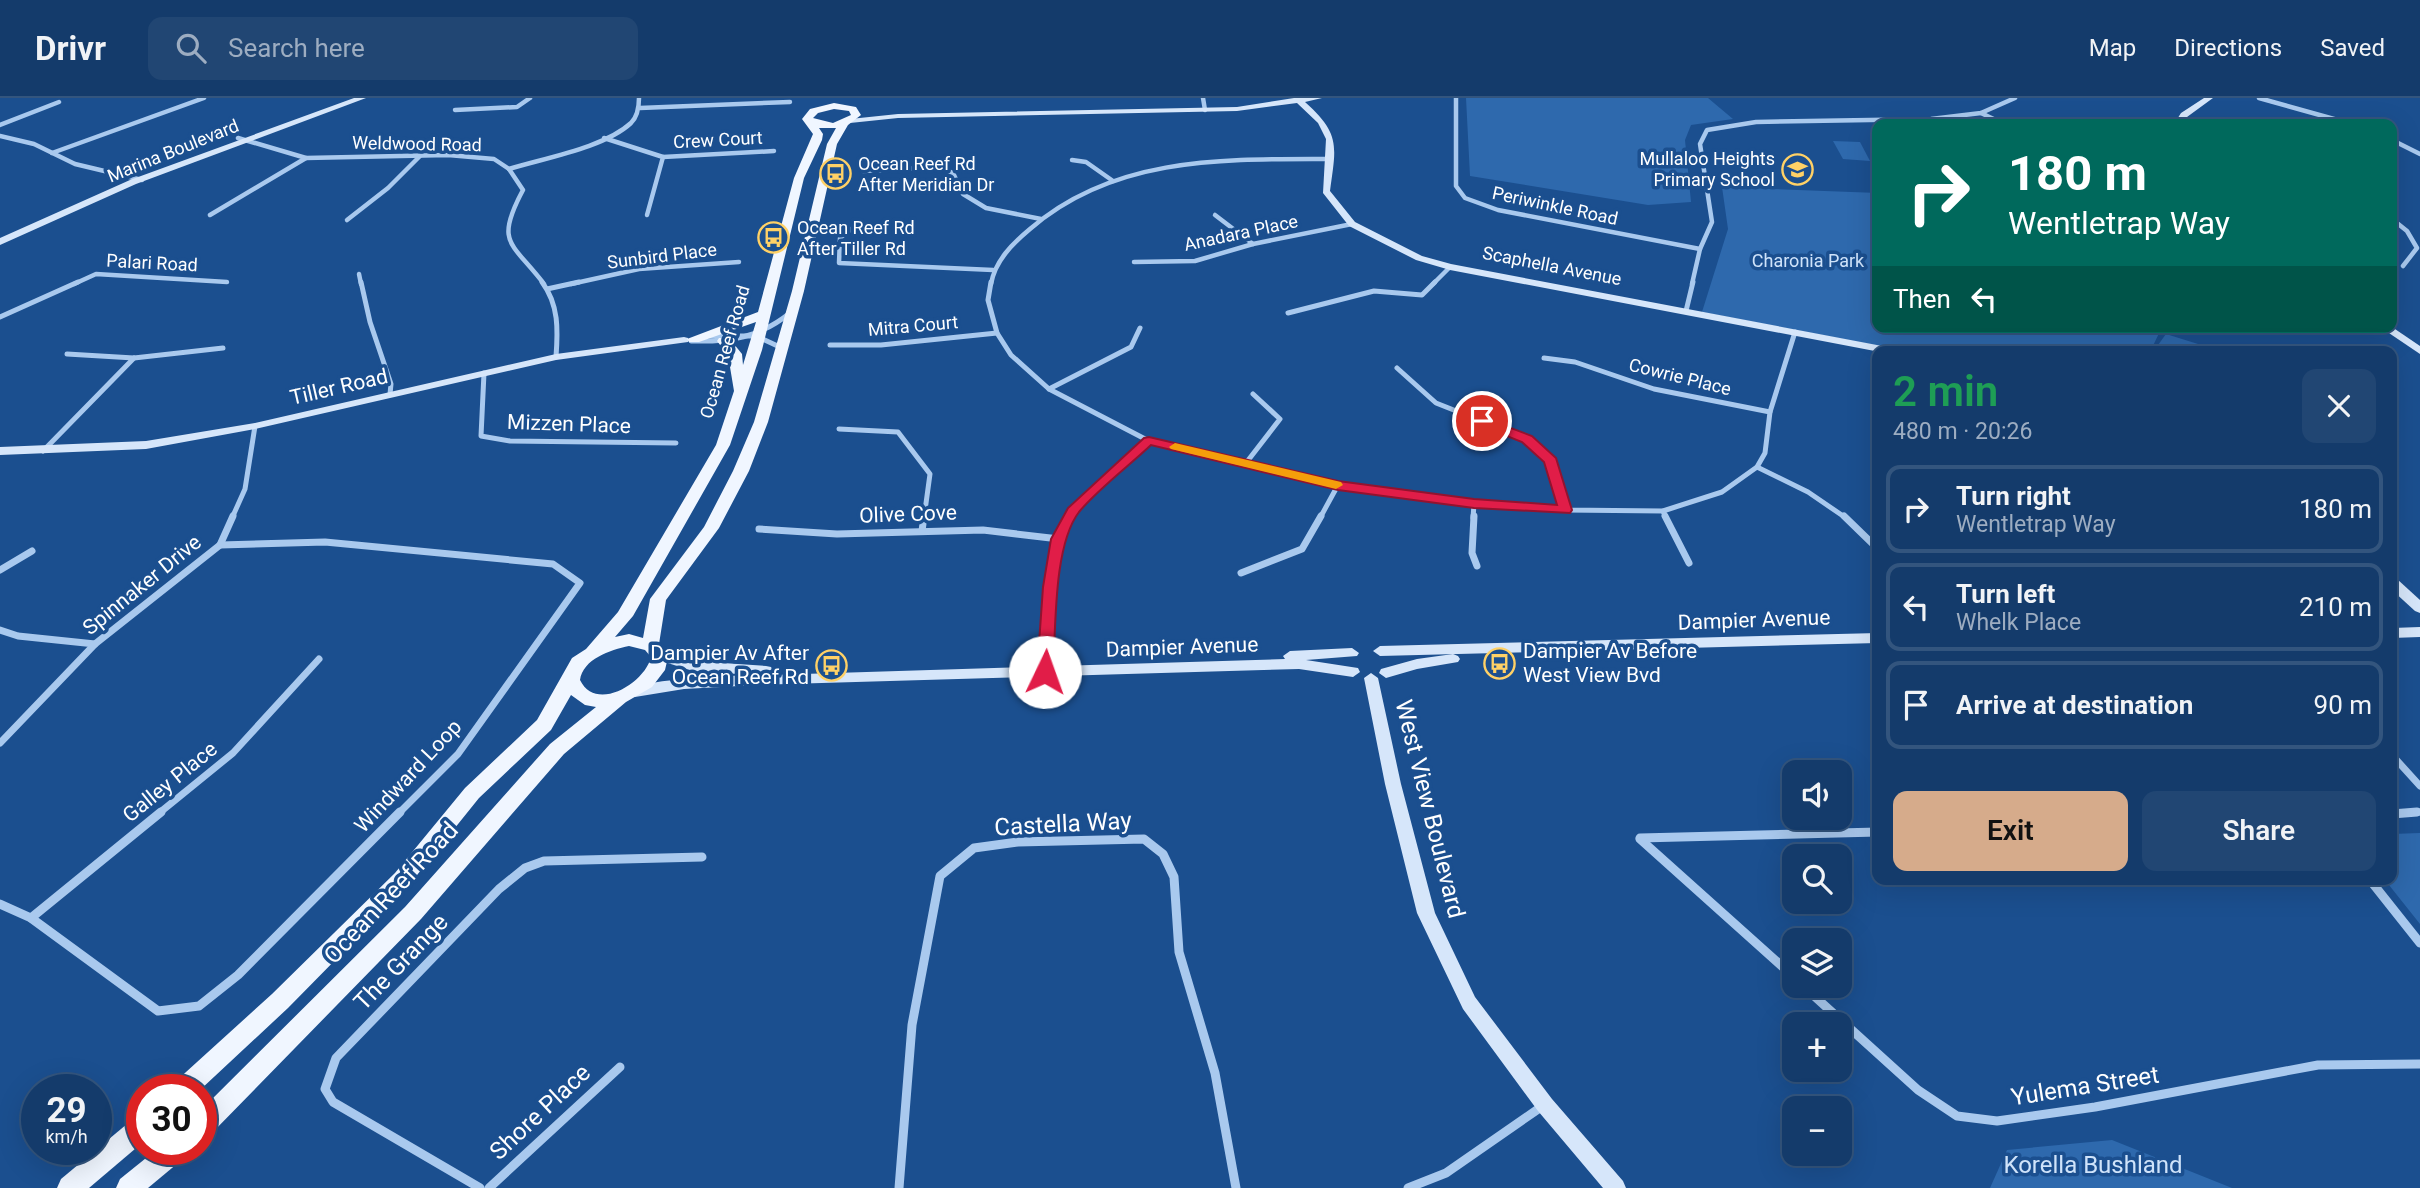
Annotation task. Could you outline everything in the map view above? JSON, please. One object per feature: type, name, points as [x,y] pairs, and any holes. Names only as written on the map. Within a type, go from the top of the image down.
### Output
[{"type":"main road","points":[[812,116],[823,98]]},
{"type":"main road","points":[[812,116],[834,106],[847,112]]},
{"type":"main road","points":[[812,116],[820,125],[847,112]]},
{"type":"main road","points":[[655,650],[641,641],[617,642],[593,651],[582,659],[572,678],[573,687],[580,694],[605,699],[627,694],[656,675],[660,665],[655,650],[658,600],[711,528],[746,459],[761,422],[793,310],[832,144],[847,112]]},
{"type":"main road","name":"Ocean Reef Road","points":[[593,651],[624,616],[723,445],[758,335],[804,161],[817,141],[818,134],[812,116]]},
{"type":"main road","points":[[689,340],[751,321],[762,315]]},
{"type":"main road","points":[[724,341],[735,354],[741,394]]},
{"type":"main road","name":"Ocean Reef Road","points":[[200,1074],[299,982],[402,879],[472,793],[544,725],[572,678]]},
{"type":"main road","name":"Ocean Reef Road","points":[[217,1110],[413,913],[557,749],[627,694]]},
{"type":"main road","points":[[70,1188],[126,1141]]},
{"type":"main road","points":[[129,1188],[157,1165]]},
{"type":"street","points":[[52,153],[204,98]]},
{"type":"street","name":"Marina Boulevard","points":[[0,239],[240,139],[353,98]]},
{"type":"street","name":"Marina Boulevard","points":[[240,139],[362,98]]},
{"type":"street","points":[[455,110],[517,107],[530,98]]},
{"type":"street","points":[[509,169],[604,138],[631,123],[640,108],[639,98]]},
{"type":"street","points":[[847,112],[1204,105],[1318,98]]},
{"type":"street","name":"Periwinkle Road","points":[[1456,98],[1456,186],[1465,198],[1497,210],[1700,250]]},
{"type":"street","points":[[1931,119],[1980,113],[2015,98]]},
{"type":"street","points":[[2172,119],[2175,113],[2197,98]]},
{"type":"street","points":[[2181,119],[2209,98]]},
{"type":"street","points":[[2259,98],[2334,119]]},
{"type":"street","name":"Scaphella Avenue","points":[[1299,100],[1330,132],[1326,191],[1352,224],[1419,258],[1450,267],[1872,347]]},
{"type":"street","points":[[0,125],[59,102]]},
{"type":"street","points":[[640,108],[790,102]]},
{"type":"street","points":[[1980,113],[1993,119]]},
{"type":"street","points":[[1686,311],[1700,250],[1712,222],[1700,144],[1707,130],[1756,122],[1872,120]]},
{"type":"street","points":[[0,136],[34,144],[75,164],[139,180]]},
{"type":"street","points":[[604,138],[663,157],[647,215]]},
{"type":"street","name":"Weldwood Road","points":[[240,139],[306,158],[448,155],[494,159],[509,169],[523,190],[507,216],[507,241],[547,289],[559,321],[556,357]]},
{"type":"street","points":[[2397,142],[2420,154]]},
{"type":"street","name":"Crew Court","points":[[663,157],[774,151]]},
{"type":"street","points":[[347,220],[387,188],[420,156]]},
{"type":"street","points":[[210,215],[306,158]]},
{"type":"street","points":[[1329,159],[1224,159],[1164,166],[1113,181],[1076,197],[1041,219],[1014,243],[993,270],[988,299],[997,333],[1011,355],[1049,389],[1149,441],[1338,485],[1474,504],[1565,510],[1663,511],[1722,492],[1757,467],[1765,453],[1770,412],[1795,332]]},
{"type":"street","points":[[1072,160],[1086,162],[1113,181]]},
{"type":"street","points":[[863,171],[939,167],[953,173],[963,194],[986,208],[1041,219]]},
{"type":"street","points":[[1215,215],[1253,244]]},
{"type":"street","points":[[2397,223],[2406,231],[2417,248],[2403,267]]},
{"type":"street","name":"Anadara Place","points":[[1134,262],[1195,261],[1253,244],[1352,224]]},
{"type":"street","points":[[854,227],[840,238],[839,263],[993,270]]},
{"type":"street","name":"Sunbird Place","points":[[547,289],[639,269],[739,262]]},
{"type":"street","points":[[1288,313],[1374,291],[1422,295],[1450,267]]},
{"type":"street","name":"Palari Road","points":[[0,317],[96,274],[227,282]]},
{"type":"street","points":[[359,274],[370,322],[391,384],[390,394]]},
{"type":"street","name":"Tiller Road","points":[[689,340],[724,341],[765,333],[793,310]]},
{"type":"street","points":[[1049,389],[1095,368],[1131,347],[1140,328]]},
{"type":"street","points":[[2397,328],[2420,344]]},
{"type":"street","name":"Tiller Road","points":[[0,451],[146,445],[255,426],[556,357],[742,333],[758,335],[782,348]]},
{"type":"street","name":"Mitra Court","points":[[830,345],[881,345],[997,333]]},
{"type":"street","points":[[2394,333],[2420,351]]},
{"type":"street","points":[[67,355],[134,358],[223,348]]},
{"type":"street","points":[[43,451],[134,358]]},
{"type":"street","name":"Cowrie Place","points":[[1544,358],[1575,362],[1654,389],[1770,412]]},
{"type":"street","points":[[1397,368],[1436,403],[1527,439],[1551,461],[1565,510]]},
{"type":"street","name":"Mizzen Place","points":[[484,373],[481,436],[510,441],[676,443]]},
{"type":"street","points":[[1247,463],[1280,419],[1253,394]]},
{"type":"street","name":"Spinnaker Drive","points":[[0,743],[95,645],[220,545],[245,489],[255,426]]},
{"type":"street","points":[[839,429],[898,432],[930,474],[922,531]]},
{"type":"street","points":[[1045,668],[1051,587],[1059,539],[1073,511],[1149,441]]},
{"type":"street","points":[[1757,467],[1813,492],[1852,520],[1872,542]]},
{"type":"street","points":[[1241,573],[1302,549],[1338,485]]},
{"type":"street","points":[[1474,504],[1472,553],[1477,566]]},
{"type":"street","points":[[1663,511],[1689,563]]},
{"type":"street","name":"Olive Cove","points":[[759,529],[837,534],[983,530],[1059,539]]},
{"type":"street","name":"Windward Loop","points":[[0,904],[31,918],[158,1011],[200,1006],[238,975],[458,754],[580,583],[553,565],[541,563],[326,542],[220,545]]},
{"type":"street","points":[[0,570],[32,551]]},
{"type":"street","points":[[2397,587],[2420,608]]},
{"type":"street","points":[[2397,624],[2420,623]]},
{"type":"street","points":[[0,630],[18,636],[95,645]]},
{"type":"street","points":[[2397,633],[2420,632]]},
{"type":"street","name":"Dampier Avenue","points":[[1380,651],[1872,638]]},
{"type":"street","name":"Dampier Avenue","points":[[1379,676],[1439,660],[1872,647]]},
{"type":"street","points":[[1365,648],[1380,651],[1387,655],[1391,663],[1379,676],[1353,672],[1348,661],[1352,653],[1365,648]]},
{"type":"street","name":"Dampier Avenue","points":[[655,650],[693,666],[728,670],[1299,664],[1353,672]]},
{"type":"street","name":"Dampier Avenue","points":[[627,694],[684,684],[1352,653]]},
{"type":"street","name":"Galley Place","points":[[31,918],[233,754],[319,659]]},
{"type":"street","name":"West View Boulevard","points":[[1379,676],[1392,784],[1426,913],[1469,1003],[1545,1105],[1616,1188]]},
{"type":"street","points":[[2397,761],[2420,786]]},
{"type":"street","points":[[2397,814],[2420,812]]},
{"type":"street","points":[[1782,966],[1640,838],[1872,832]]},
{"type":"street","name":"Castella Way","points":[[899,1188],[912,1025],[940,876],[974,848],[1018,842],[1144,839],[1163,854],[1174,877],[1179,952],[1215,1073],[1236,1188]]},
{"type":"street","name":"The Grange","points":[[481,1188],[333,1102],[325,1089],[336,1058],[499,889],[525,868],[544,861],[702,857]]},
{"type":"street","points":[[2374,885],[2420,943]]},
{"type":"street","name":"Yulema Street","points":[[1816,998],[1918,1090],[1957,1116],[1997,1121],[2095,1107],[2319,1065],[2420,1064]]},
{"type":"street","name":"Shore Place","points":[[489,1188],[620,1067]]},
{"type":"street","points":[[1408,1188],[1446,1172],[1545,1105]]},
{"type":"green space","points":[[1466,98],[1708,98],[1733,119],[1691,125],[1685,140],[1691,202],[1648,205],[1470,176]]},
{"type":"green space","points":[[1833,141],[1860,142],[1870,161],[1843,159]]},
{"type":"green space","name":"Charonia Park","points":[[1722,187],[1872,193],[1872,333],[2159,333],[2153,346],[1879,346],[1702,312],[1728,229]]},
{"type":"green space","points":[[2166,334],[2198,344],[2197,346],[2157,346]]},
{"type":"green space","points":[[2420,833],[2420,924],[2389,885],[2397,885],[2397,834]]},
{"type":"green space","name":"Korella Bushland","points":[[2112,1140],[2232,1188],[1990,1188],[2007,1150]]},
{"type":"slow traffic","points":[[1175,447],[1336,485]]},
{"type":"place","name":"Mullaloo Heights Primary School","points":[[1798,169]]},
{"type":"place","name":"Ocean Reef Rd After Meridian Dr","points":[[835,174]]},
{"type":"place","name":"Ocean Reef Rd After Tiller Rd","points":[[774,238]]},
{"type":"place","name":"Dampier Av Before West View Bvd","points":[[1500,663]]},
{"type":"place","name":"Dampier Av After Ocean Reef Rd","points":[[832,665]]},
{"type":"route","points":[[1045,672],[1051,587],[1059,539],[1073,511],[1149,441],[1338,485],[1474,504],[1565,510],[1551,461],[1527,439],[1482,421]]}]
